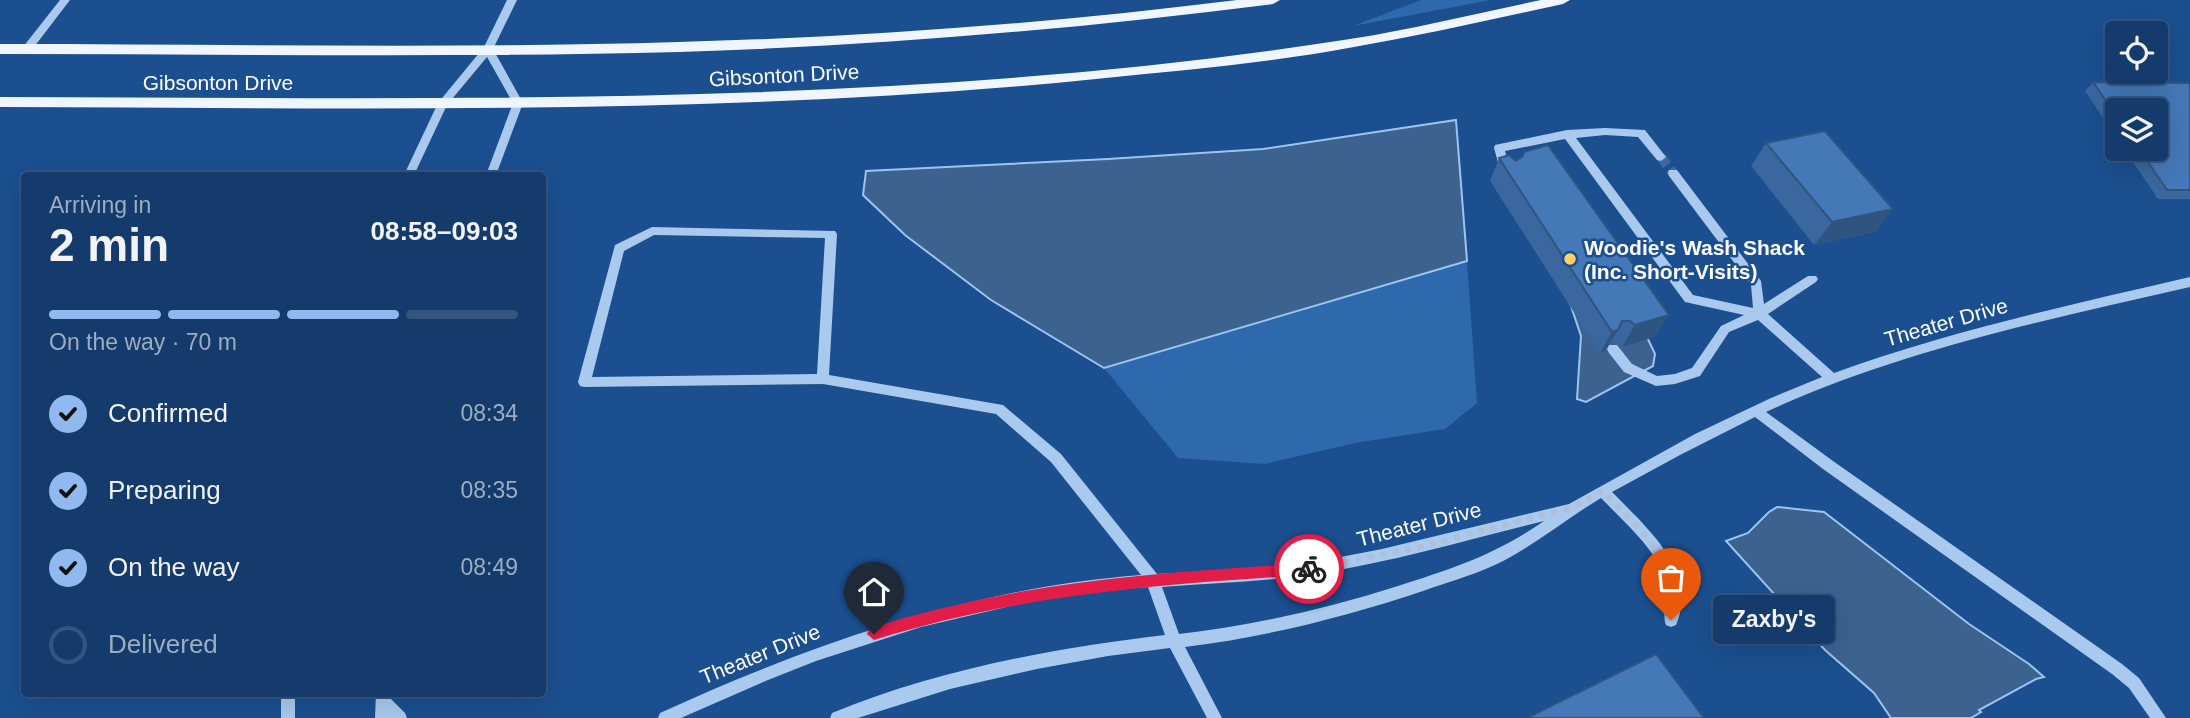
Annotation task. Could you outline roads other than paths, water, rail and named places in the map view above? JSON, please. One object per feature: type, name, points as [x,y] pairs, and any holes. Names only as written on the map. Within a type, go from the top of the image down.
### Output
[{"type":"main road","name":"Gibsonton Drive","points":[[0,49],[623,48],[886,37],[1107,20],[1273,0]]},
{"type":"main road","name":"Gibsonton Drive","points":[[0,102],[518,103],[748,99],[1107,74],[1353,43],[1563,0]]},
{"type":"street","points":[[27,49],[65,0]]},
{"type":"street","points":[[410,172],[443,103],[488,49],[512,0]]},
{"type":"street","points":[[488,49],[518,103],[492,172]]},
{"type":"street","points":[[1507,177],[1499,148],[1567,134],[1616,130],[1641,133],[1661,157]]},
{"type":"street","points":[[1567,134],[1689,299],[1759,314],[1832,379]]},
{"type":"street","points":[[1673,173],[1757,284],[1759,314]]},
{"type":"street","points":[[824,379],[831,234],[652,231],[619,248],[584,382],[824,379],[999,410],[1056,458],[1152,579],[1174,641],[1215,718]]},
{"type":"street","points":[[1613,349],[1628,368],[1656,381],[1675,379],[1696,372],[1725,330],[1759,314],[1812,279]]},
{"type":"street","name":"Theater Drive","points":[[836,718],[911,691],[967,676],[1064,656],[1292,622],[1345,609],[1429,582],[1511,550],[1574,507],[1603,491],[1756,411],[1832,379],[1941,343],[2190,282]]},
{"type":"street","points":[[1756,411],[1828,466],[2117,669],[2134,682],[2159,718]]},
{"type":"street","points":[[1603,491],[1664,560],[1675,593],[1671,620]]},
{"type":"street","name":"Theater Drive","points":[[665,718],[832,647],[915,621],[1012,598],[1152,579],[1318,568],[1432,544],[1574,507]]},
{"type":"street","points":[[288,697],[288,718]]},
{"type":"street","points":[[382,718],[383,697]]},
{"type":"street","points":[[383,697],[401,718]]},
{"type":"tunnel","points":[[1661,157],[1673,173]]},
{"type":"place","name":"Woodie's Wash Shack (Inc. Short-Visits)","points":[[1570,259]]},
{"type":"place","name":"Zaxby's","points":[[1671,620]]}]
